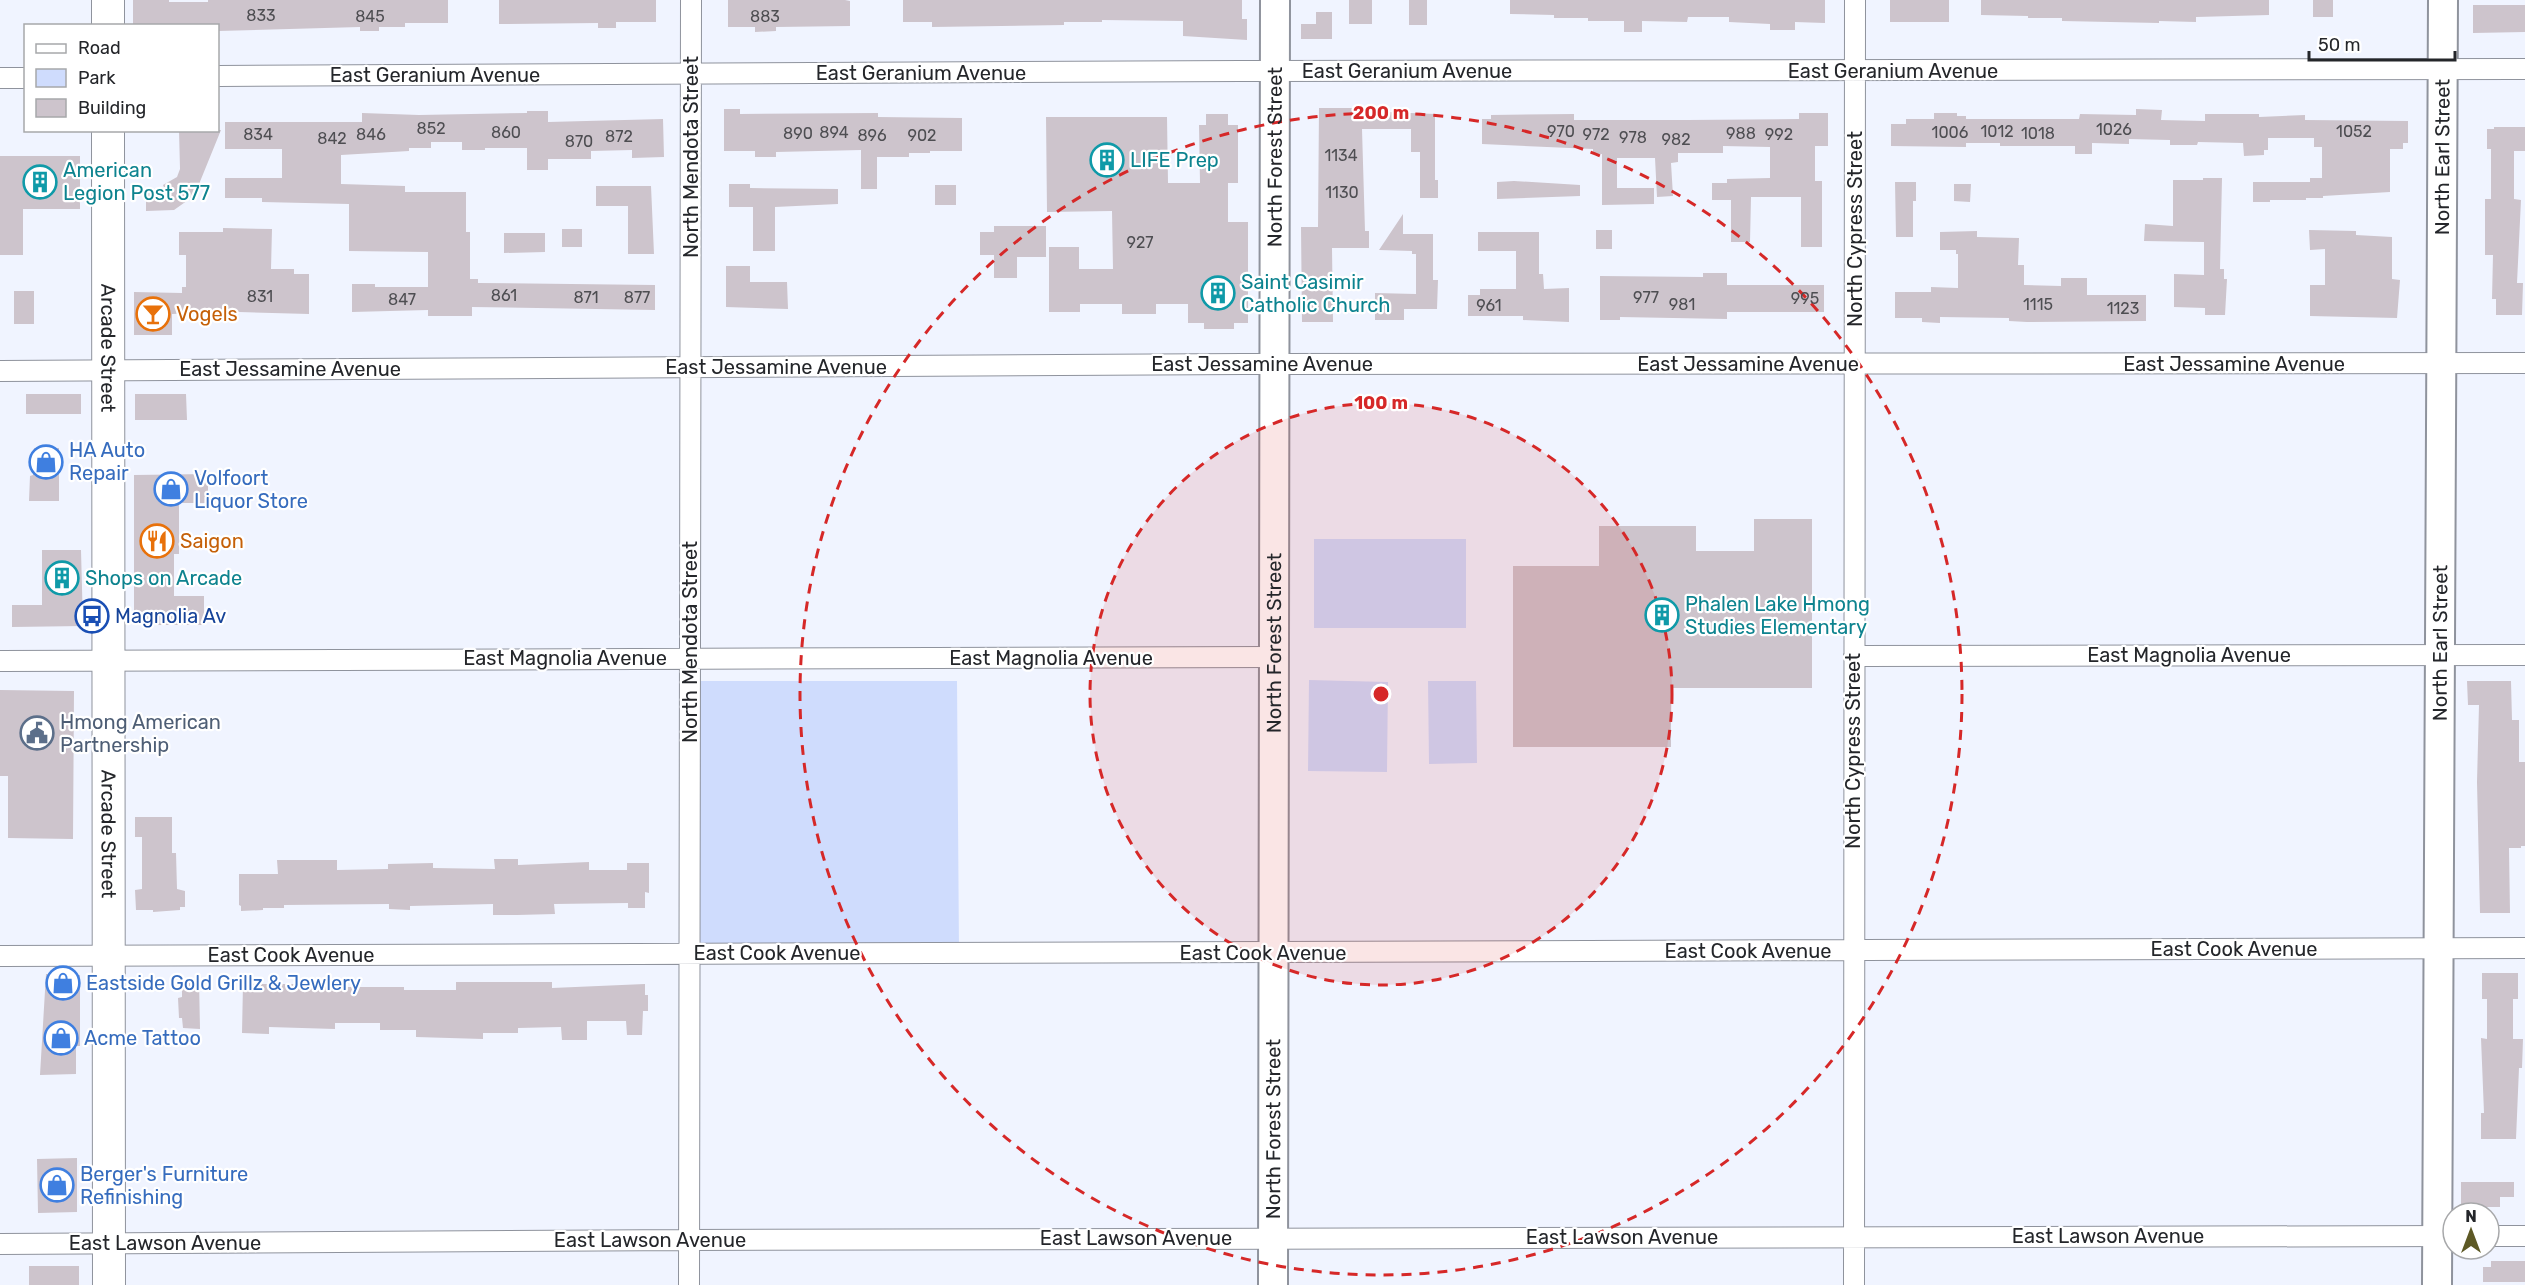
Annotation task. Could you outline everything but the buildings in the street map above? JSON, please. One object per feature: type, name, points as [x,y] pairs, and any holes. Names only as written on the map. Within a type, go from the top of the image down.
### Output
[{"type":"main road","points":[[108,0],[108,24]]},
{"type":"main road","name":"Arcade Street","points":[[108,132],[109,1285]]},
{"type":"street","name":"North Mendota Street","points":[[689,1285],[691,0]]},
{"type":"street","name":"North Forest Street","points":[[1273,1285],[1275,0]]},
{"type":"street","name":"North Cypress Street","points":[[1854,1285],[1855,0]]},
{"type":"street","name":"North Earl Street","points":[[2443,0],[2437,948],[2444,1201]]},
{"type":"street","name":"East Geranium Avenue","points":[[219,76],[2525,69]]},
{"type":"street","points":[[0,78],[24,78]]},
{"type":"street","name":"East Jessamine Avenue","points":[[0,371],[1274,364],[2525,363]]},
{"type":"street","name":"East Magnolia Avenue","points":[[1854,656],[2525,655]]},
{"type":"street","name":"East Magnolia Avenue","points":[[0,661],[1273,657]]},
{"type":"street","name":"East Cook Avenue","points":[[0,956],[1273,954],[2525,948]]},
{"type":"street","name":"East Lawson Avenue","points":[[0,1245],[689,1240],[2441,1236]]},
{"type":"street","points":[[2501,1236],[2525,1236]]},
{"type":"street","name":"North Earl Street","points":[[2437,1285],[2441,1260]]},
{"type":"green space","points":[[1314,539],[1466,539],[1466,628],[1314,628]]},
{"type":"green space","points":[[1309,680],[1388,682],[1387,772],[1308,771]]},
{"type":"green space","points":[[691,681],[957,681],[959,952],[689,954]]},
{"type":"green space","points":[[1428,681],[1476,681],[1477,763],[1429,764]]},
{"type":"place","name":"LIFE Prep","points":[[1107,160]]},
{"type":"place","name":"American Legion Post 577","points":[[40,182]]},
{"type":"place","name":"Saint Casimir Catholic Church","points":[[1218,293]]},
{"type":"place","name":"Vogels","points":[[153,314]]},
{"type":"place","name":"HA Auto Repair","points":[[46,462]]},
{"type":"place","name":"Volfoort Liquor Store","points":[[171,489]]},
{"type":"place","name":"Saigon","points":[[157,541]]},
{"type":"place","name":"Shops on Arcade","points":[[62,578]]},
{"type":"place","name":"Phalen Lake Hmong Studies Elementary","points":[[1662,615]]},
{"type":"place","name":"Magnolia Av","points":[[92,616]]},
{"type":"place","name":"Hmong American Partnership","points":[[37,733]]},
{"type":"place","name":"Eastside Gold Grillz & Jewlery","points":[[63,983]]},
{"type":"place","name":"Acme Tattoo","points":[[61,1038]]},
{"type":"place","name":"Berger's Furniture Refinishing","points":[[57,1185]]}]
